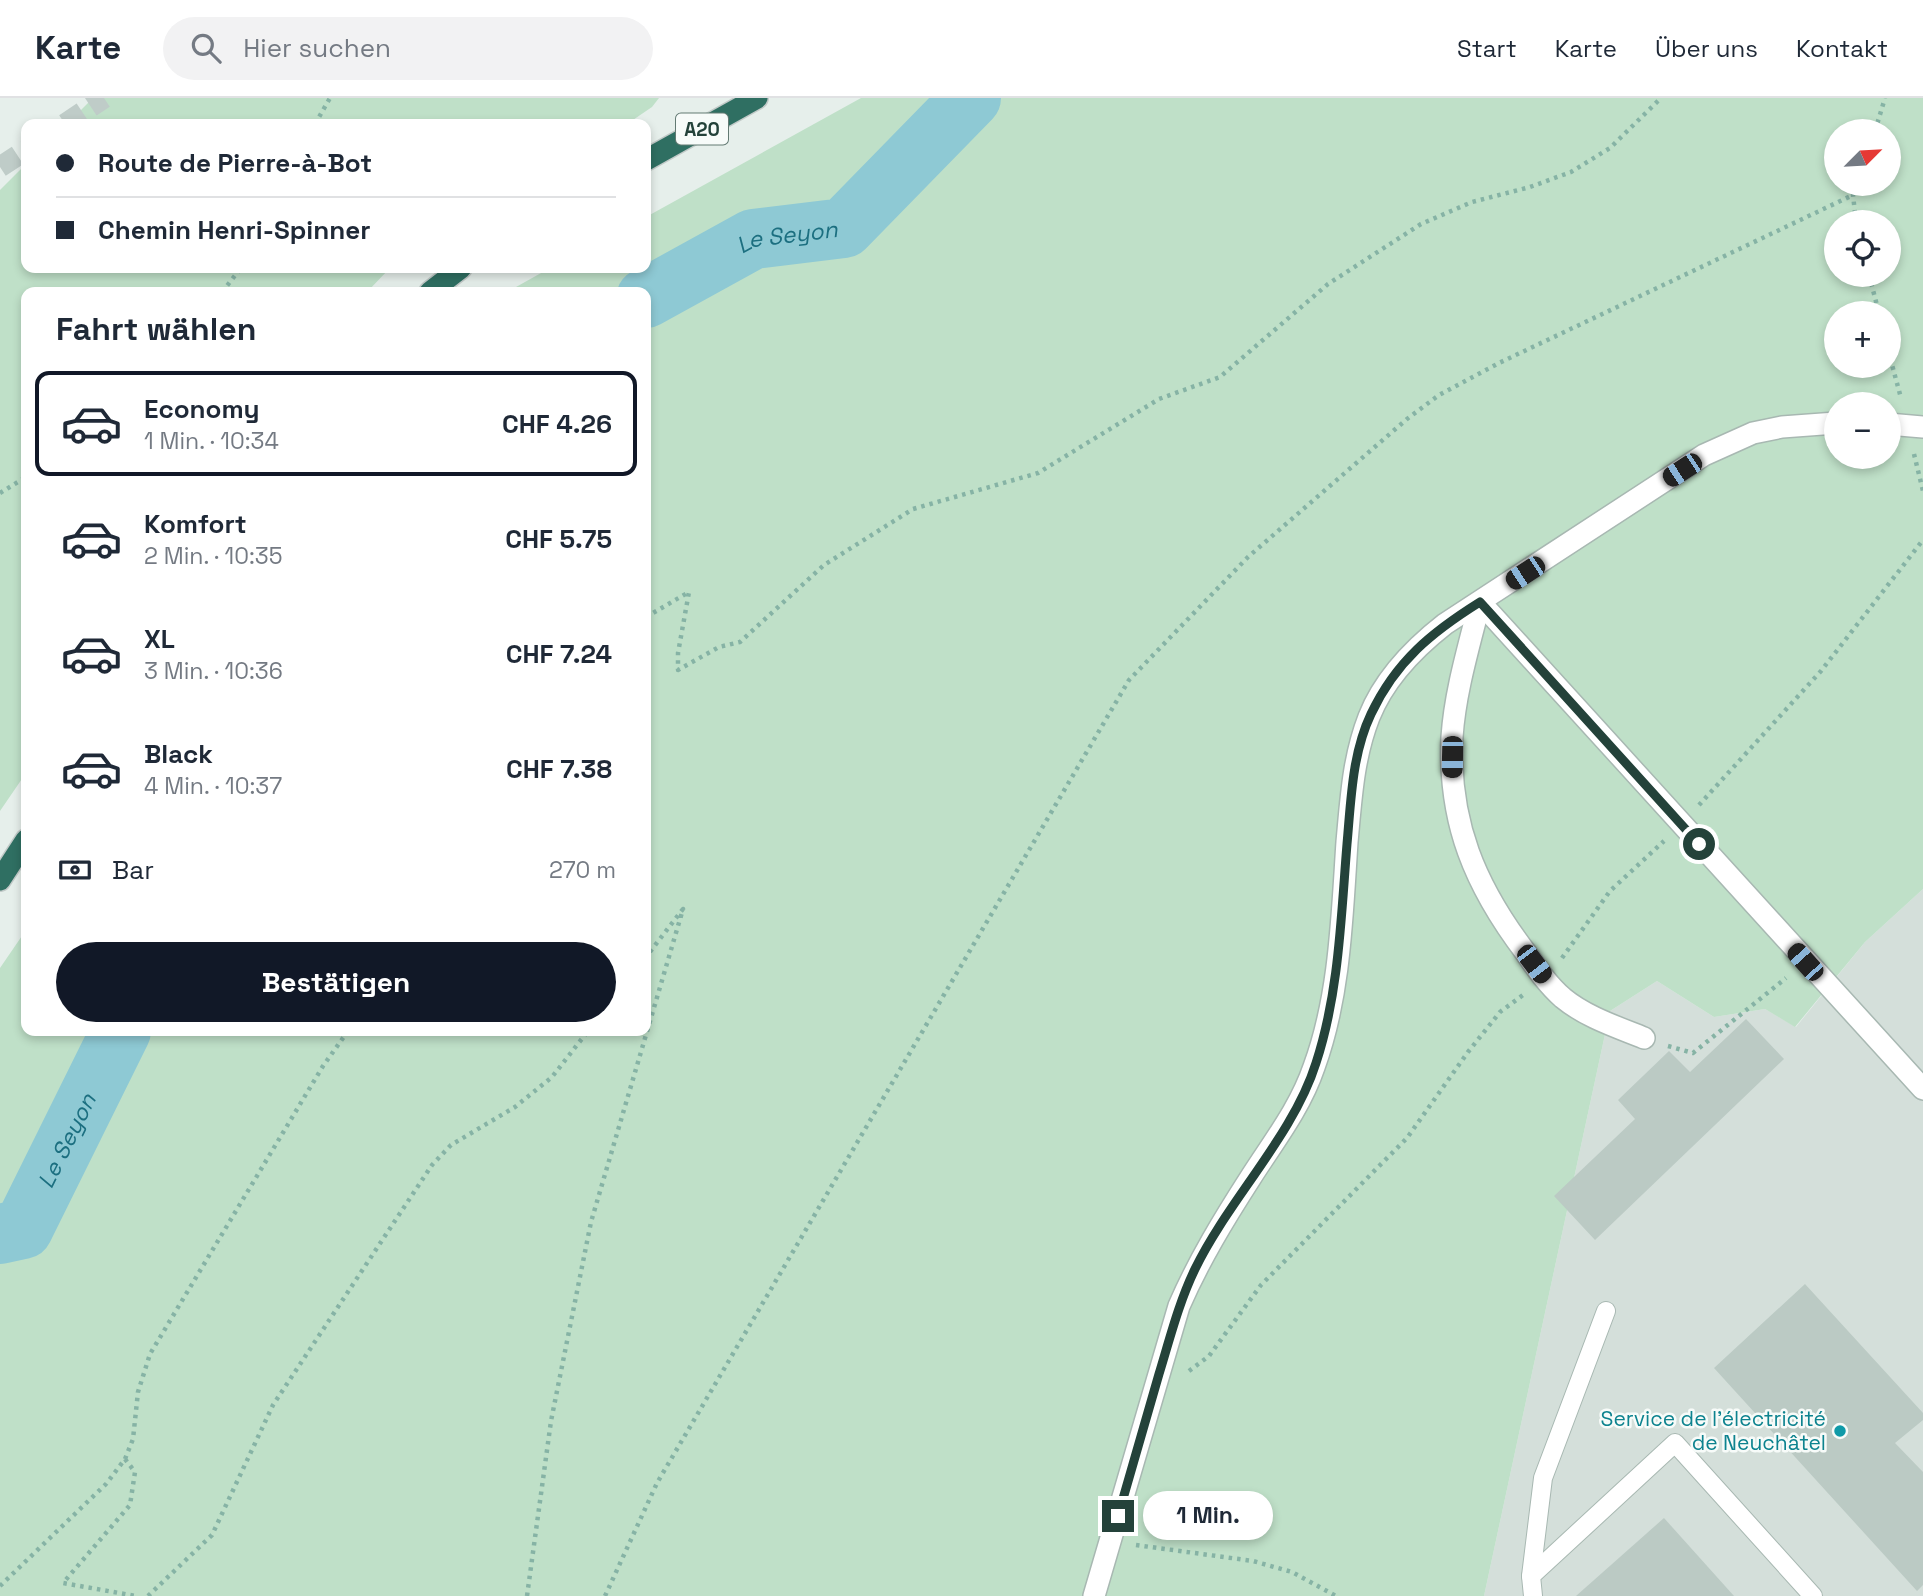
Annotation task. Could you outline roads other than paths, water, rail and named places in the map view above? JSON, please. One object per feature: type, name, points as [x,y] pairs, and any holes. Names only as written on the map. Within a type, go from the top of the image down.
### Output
[{"type":"highway","name":"A20","points":[[651,157],[757,98]]},
{"type":"highway","points":[[436,287],[455,273]]},
{"type":"highway","points":[[0,880],[21,848]]},
{"type":"street","points":[[1094,1596],[1179,1306],[1214,1235],[1292,1115],[1315,1065],[1327,1026],[1336,970],[1353,775],[1370,716],[1384,690],[1421,642],[1445,624],[1704,455],[1753,433],[1782,427],[1824,424]]},
{"type":"street","points":[[1480,602],[1923,1089]]},
{"type":"street","points":[[1480,602],[1458,692],[1452,735],[1455,810],[1462,839],[1488,899],[1546,980],[1562,997],[1580,1010],[1644,1038]]},
{"type":"lane","points":[[1533,1596],[1531,1576],[1543,1478],[1606,1311]]},
{"type":"lane","points":[[1531,1576],[1675,1443],[1813,1596]]},
{"type":"waterway","name":"Le Seyon","points":[[651,295],[753,239],[844,228],[971,98]]},
{"type":"waterway","name":"Le Seyon","points":[[0,1234],[23,1229],[119,1036]]},
{"type":"tunnel","points":[[72,119],[104,98]]},
{"type":"tunnel","points":[[0,167],[21,153]]},
{"type":"place","name":"Service de l'électricité de Neuchâtel","points":[[1840,1431]]}]
